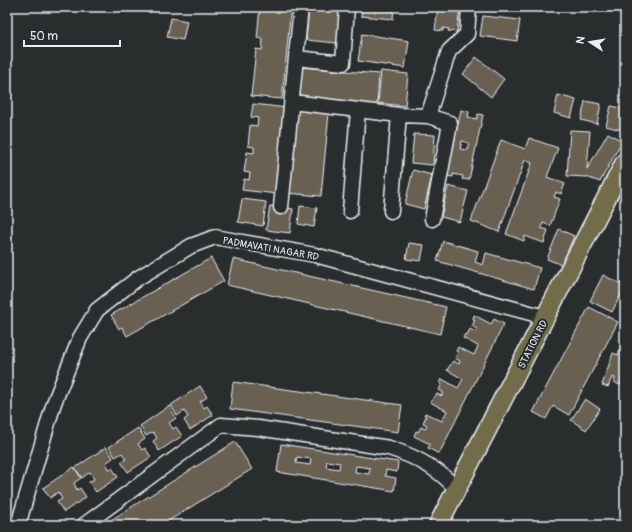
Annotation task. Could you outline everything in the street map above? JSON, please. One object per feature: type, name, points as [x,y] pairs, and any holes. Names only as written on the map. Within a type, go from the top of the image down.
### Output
[{"type":"main road","name":"STATION RD","points":[[440,523],[625,162]]},
{"type":"street","points":[[281,207],[301,7]]},
{"type":"street","points":[[296,58],[343,63],[347,7]]},
{"type":"street","points":[[428,116],[449,51],[468,34],[469,7]]},
{"type":"street","points":[[292,102],[399,115],[428,116],[450,123],[432,219]]},
{"type":"street","points":[[350,211],[358,110]]},
{"type":"street","points":[[390,211],[399,115]]},
{"type":"street","name":"PADMAVATI NAGAR RD","points":[[18,525],[54,403],[80,338],[97,310],[138,278],[191,246],[215,238],[314,255],[545,317]]},
{"type":"street","points":[[84,525],[221,425],[258,428],[389,448],[407,453],[448,478],[457,490]]},
{"type":"building","points":[[260,7],[291,7],[282,99],[251,96],[256,49],[262,50],[263,39],[257,38]]},
{"type":"building","points":[[309,7],[340,7],[337,43],[306,40]]},
{"type":"building","points":[[362,7],[394,7],[393,19],[361,16]]},
{"type":"building","points":[[438,7],[460,7],[457,32],[448,31],[449,29],[443,28],[443,31],[435,30]]},
{"type":"building","points":[[483,16],[520,20],[517,41],[480,36]]},
{"type":"building","points":[[171,18],[187,21],[183,40],[167,37]]},
{"type":"building","points":[[362,34],[409,41],[405,68],[358,61]]},
{"type":"building","points":[[476,57],[504,79],[491,97],[463,74]]},
{"type":"building","points":[[299,67],[379,74],[377,105],[296,98]]},
{"type":"building","points":[[381,71],[408,74],[405,106],[378,103]]},
{"type":"building","points":[[558,95],[576,100],[571,118],[554,113]]},
{"type":"building","points":[[585,101],[601,104],[597,124],[581,120]]},
{"type":"building","points":[[253,104],[287,108],[277,194],[242,190],[244,179],[249,180],[250,173],[244,172],[247,152],[254,153],[254,147],[248,146],[250,125],[257,126],[258,118],[251,117]]},
{"type":"building","points":[[611,106],[625,109],[625,131],[606,126]]},
{"type":"building","points":[[294,109],[329,113],[321,196],[286,193]]},
{"type":"building","points":[[461,110],[469,112],[468,117],[477,119],[478,114],[483,115],[469,180],[462,179],[463,176],[453,174],[453,177],[447,176]],"holes":[[[462,141],[469,143],[468,150],[460,149]]]},
{"type":"building","points":[[570,130],[590,131],[587,169],[608,133],[622,141],[600,182],[586,177],[567,176]]},
{"type":"building","points":[[414,134],[435,135],[433,165],[411,163]]},
{"type":"building","points":[[529,138],[558,148],[547,177],[565,184],[561,194],[556,192],[554,197],[560,199],[550,226],[543,223],[541,228],[548,230],[544,243],[525,236],[524,241],[506,234],[532,163],[525,160],[499,232],[471,221],[501,140],[525,149]]},
{"type":"building","points":[[413,170],[432,175],[424,209],[405,204]]},
{"type":"building","points":[[448,186],[468,191],[460,222],[441,217]]},
{"type":"building","points":[[242,199],[266,202],[263,226],[238,222]]},
{"type":"building","points":[[270,206],[293,209],[290,233],[266,230]]},
{"type":"building","points":[[300,206],[317,208],[314,227],[298,224]]},
{"type":"building","points":[[559,229],[574,236],[562,265],[547,259]]},
{"type":"building","points":[[443,241],[478,251],[475,262],[483,265],[486,253],[540,268],[534,289],[437,261]]},
{"type":"building","points":[[409,243],[424,245],[421,261],[406,259]]},
{"type":"building","points":[[211,258],[224,281],[127,336],[122,327],[119,329],[111,315]]},
{"type":"building","points":[[233,259],[446,307],[440,334],[227,285]]},
{"type":"building","points":[[603,275],[625,286],[612,312],[590,301]]},
{"type":"building","points":[[589,307],[618,322],[569,415],[553,406],[546,419],[533,412]]},
{"type":"building","points":[[474,315],[491,324],[494,319],[504,324],[439,454],[428,448],[430,444],[414,436],[416,431],[418,432],[421,427],[425,429],[427,425],[423,423],[426,416],[424,415],[425,413],[442,421],[447,411],[430,402],[437,394],[442,396],[443,392],[439,390],[442,384],[440,383],[442,379],[458,388],[463,379],[447,370],[453,361],[459,364],[460,361],[455,358],[458,352],[456,351],[458,347],[474,355],[478,346],[463,338],[465,334],[467,335],[470,329],[475,332],[477,329],[472,326],[475,320],[473,319]]},
{"type":"building","points":[[625,333],[625,371],[620,385],[614,382],[615,378],[612,377],[608,387],[602,385],[613,353],[618,355]]},
{"type":"building","points":[[233,382],[402,405],[398,432],[230,409]]},
{"type":"building","points":[[200,386],[207,397],[200,402],[204,408],[207,406],[213,415],[190,430],[184,420],[188,417],[184,411],[177,416],[171,405]]},
{"type":"building","points":[[585,399],[600,409],[586,430],[571,420]]},
{"type":"building","points":[[169,406],[176,418],[169,423],[173,429],[176,427],[182,436],[159,451],[153,441],[157,438],[153,432],[146,436],[140,426]]},
{"type":"building","points":[[138,428],[145,439],[138,444],[142,450],[145,448],[151,457],[128,472],[121,462],[126,459],[122,453],[115,457],[109,447]]},
{"type":"building","points":[[235,442],[252,469],[162,525],[114,525],[111,520]]},
{"type":"building","points":[[281,444],[398,462],[397,472],[386,470],[385,476],[396,478],[394,491],[277,472]],"holes":[[[297,457],[311,459],[310,465],[296,463]],[[327,461],[340,463],[339,469],[326,467]],[[356,466],[370,468],[369,474],[355,472]]]},
{"type":"building","points":[[106,447],[113,458],[106,463],[109,469],[112,468],[118,477],[96,492],[89,482],[94,479],[90,472],[82,478],[75,468]]},
{"type":"building","points":[[74,467],[81,478],[74,483],[77,490],[80,488],[86,497],[64,512],[57,502],[62,499],[58,492],[50,498],[43,488]]}]
